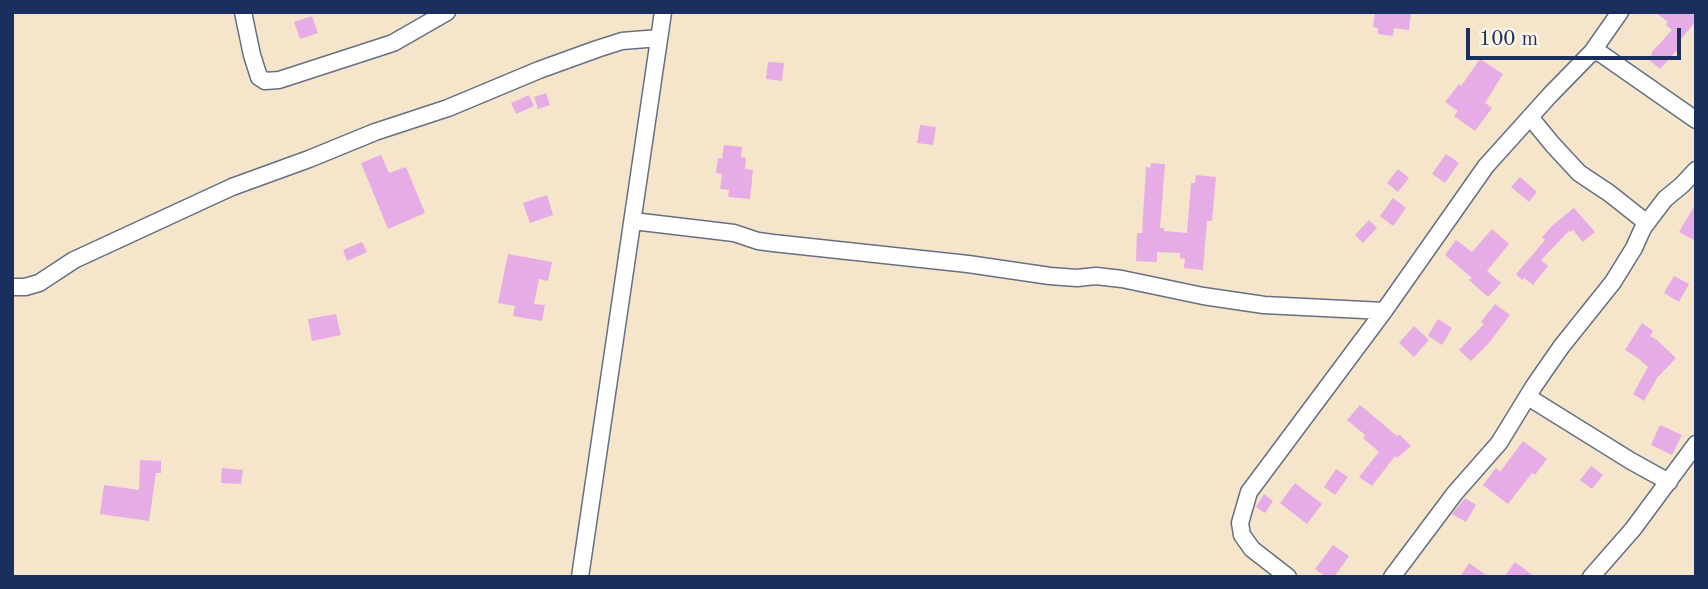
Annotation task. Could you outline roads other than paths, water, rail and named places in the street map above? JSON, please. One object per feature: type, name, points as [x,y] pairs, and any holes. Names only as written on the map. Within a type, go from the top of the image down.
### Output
[{"type":"street","points":[[243,12],[259,77],[265,81],[279,80],[393,43],[447,12]]},
{"type":"street","points":[[580,577],[663,12]]},
{"type":"street","points":[[1288,577],[1252,549],[1242,535],[1240,523],[1249,492],[1384,311],[1486,166],[1592,51],[1620,12]]},
{"type":"street","points":[[12,287],[39,283],[74,260],[232,187],[375,132],[448,108],[597,49],[622,41],[659,38]]},
{"type":"street","points":[[1592,51],[1601,53],[1696,120]]},
{"type":"street","points":[[1530,117],[1579,173],[1647,223]]},
{"type":"street","points":[[1391,577],[1455,493],[1499,443],[1561,347],[1613,282],[1647,223],[1665,199],[1696,170]]},
{"type":"street","points":[[633,221],[734,233],[766,242],[968,264],[1050,276],[1122,279],[1203,296],[1264,305],[1384,311]]},
{"type":"street","points":[[1528,397],[1669,482]]},
{"type":"street","points":[[1591,577],[1633,529],[1696,444]]}]
